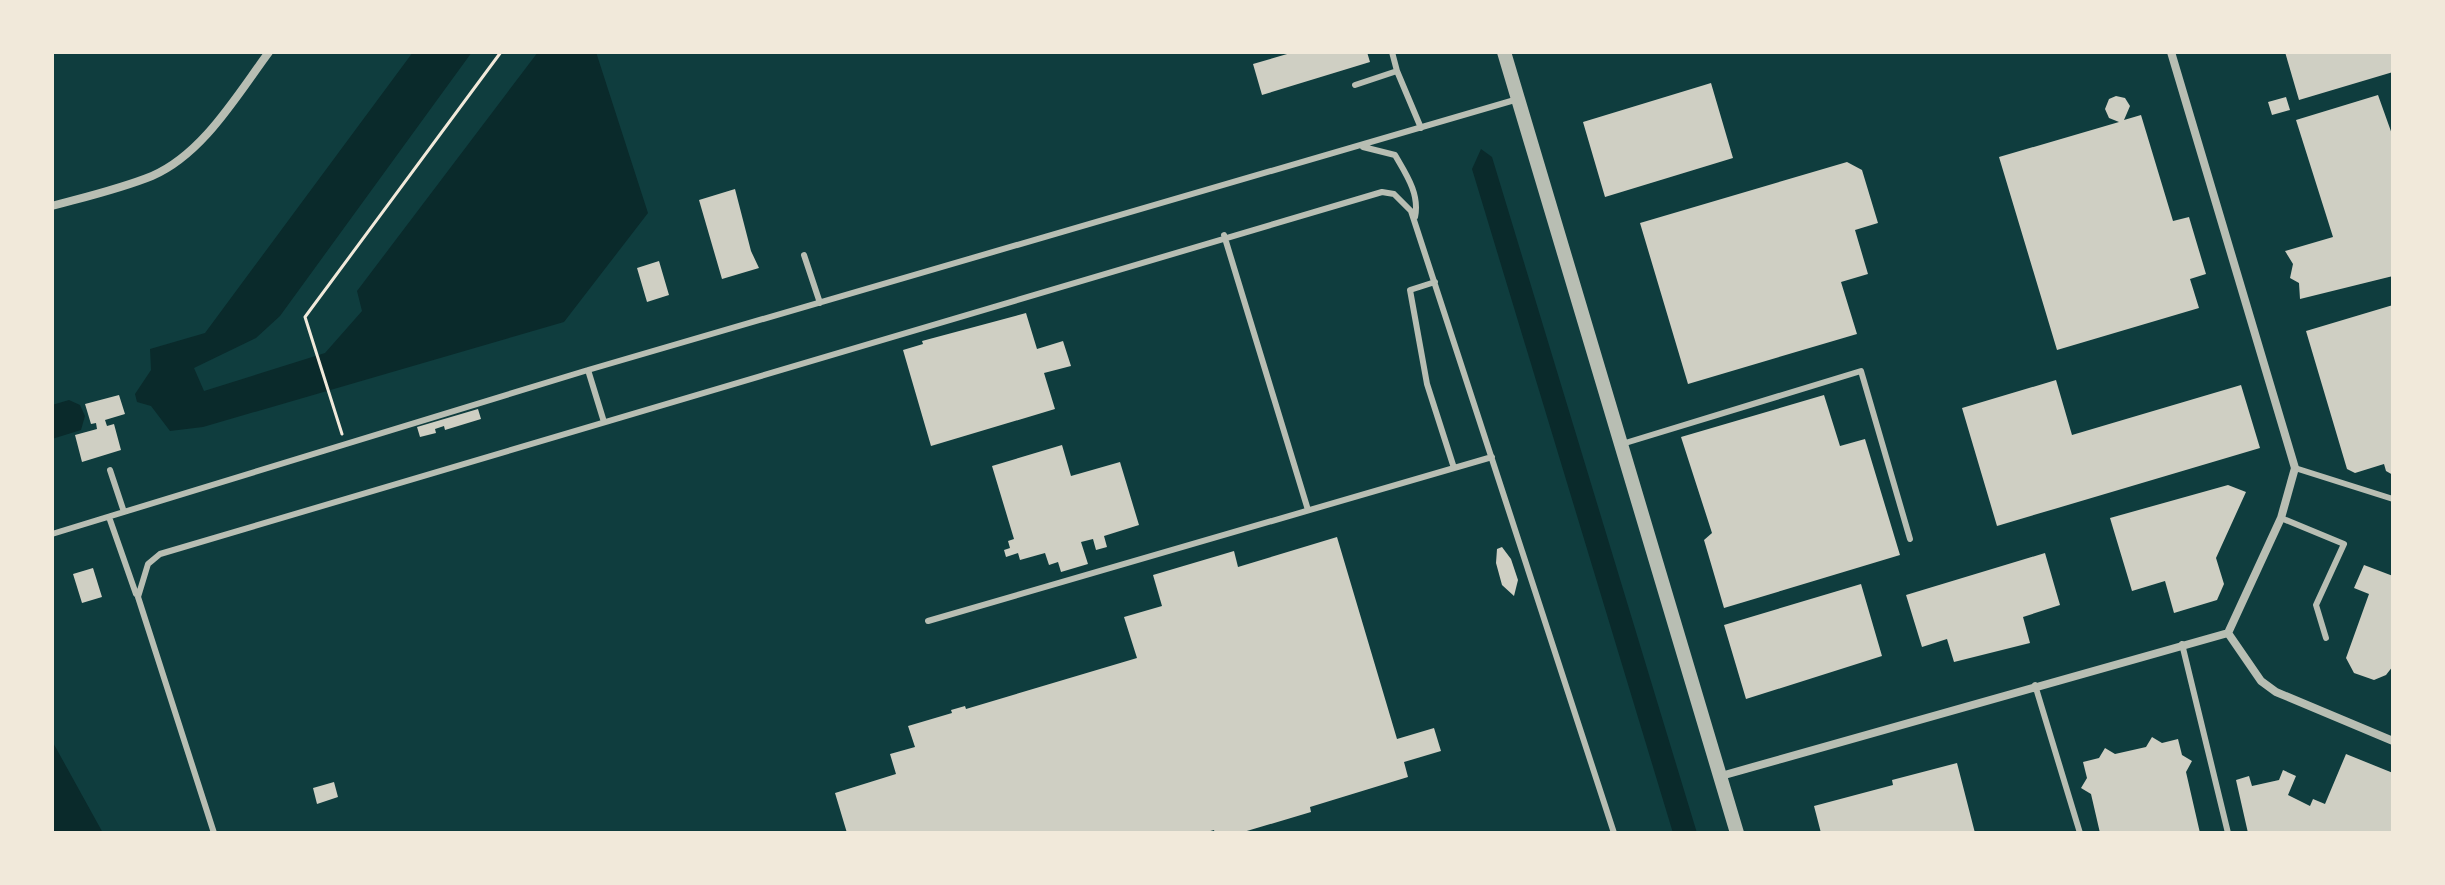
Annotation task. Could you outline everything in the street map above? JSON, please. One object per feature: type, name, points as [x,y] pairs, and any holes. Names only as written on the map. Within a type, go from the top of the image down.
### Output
[{"type":"street","points":[[52,206],[153,175],[175,162],[223,113],[269,52]]},
{"type":"street","points":[[1504,52],[1737,833]]},
{"type":"street","points":[[2171,52],[2295,468],[2281,518],[2228,633]]},
{"type":"street","points":[[1721,776],[2228,633]]},
{"type":"street","points":[[2228,633],[2261,681],[2276,692],[2393,741]]},
{"type":"lane","points":[[1392,52],[1421,128]]},
{"type":"lane","points":[[1355,85],[1397,71]]},
{"type":"lane","points":[[52,534],[588,370],[1518,99]]},
{"type":"lane","points":[[1358,146],[1395,155],[1411,184],[1417,206],[1414,221]]},
{"type":"lane","points":[[138,597],[148,564],[160,554],[1224,235],[1382,192],[1404,201],[1414,221],[1614,833]]},
{"type":"lane","points":[[1224,235],[1308,510]]},
{"type":"lane","points":[[804,255],[820,303]]},
{"type":"lane","points":[[1435,282],[1410,290],[1427,384],[1454,468]]},
{"type":"lane","points":[[588,370],[604,422]]},
{"type":"lane","points":[[1621,444],[1861,371],[1910,539]]},
{"type":"lane","points":[[928,621],[1492,457]]},
{"type":"lane","points":[[2295,468],[2393,499]]},
{"type":"lane","points":[[110,470],[124,512]]},
{"type":"lane","points":[[109,517],[214,833]]},
{"type":"lane","points":[[2281,518],[2344,544],[2316,605],[2326,638]]},
{"type":"lane","points":[[2182,644],[2228,833]]},
{"type":"lane","points":[[2035,685],[2080,833]]},
{"type":"path","points":[[346,444],[305,317],[501,52]]},
{"type":"water","points":[[413,52],[472,52],[280,316],[256,338],[194,368],[204,391],[325,353],[362,311],[357,291],[538,52],[596,52],[648,213],[564,322],[203,427],[170,431],[151,406],[137,402],[135,394],[151,370],[150,349],[205,333]]},
{"type":"water","points":[[1481,149],[1492,157],[1697,833],[1673,833],[1472,169]]},
{"type":"water","points":[[69,400],[80,405],[85,416],[81,430],[52,439],[52,405]]},
{"type":"water","points":[[52,741],[56,748],[103,833],[52,833]]},
{"type":"building","points":[[1294,52],[1367,52],[1370,62],[1262,95],[1253,64]]},
{"type":"building","points":[[2285,52],[2393,52],[2393,72],[2299,100]]},
{"type":"building","points":[[1711,83],[1733,158],[1605,197],[1583,122]]},
{"type":"building","points":[[2378,95],[2393,137],[2393,276],[2300,299],[2299,283],[2290,278],[2293,264],[2285,251],[2333,237],[2296,120]]},
{"type":"building","points":[[2116,96],[2125,98],[2130,106],[2124,120],[2141,115],[2173,221],[2189,217],[2206,274],[2190,279],[2199,308],[2057,350],[1999,157],[2119,122],[2109,118],[2105,109],[2109,99]]},
{"type":"building","points":[[2286,97],[2290,110],[2272,115],[2268,102]]},
{"type":"building","points":[[1847,162],[1862,170],[1878,223],[1855,230],[1868,274],[1841,282],[1857,334],[1688,384],[1640,223]]},
{"type":"building","points":[[735,189],[751,251],[759,268],[722,279],[699,200]]},
{"type":"building","points":[[659,261],[669,295],[647,302],[637,268]]},
{"type":"building","points":[[2393,305],[2393,475],[2386,471],[2384,464],[2355,473],[2347,469],[2306,331]]},
{"type":"building","points":[[1026,313],[1037,349],[1063,341],[1071,366],[1044,373],[1055,409],[931,446],[903,350],[923,344],[922,341]]},
{"type":"building","points":[[2056,380],[2072,435],[2241,385],[2260,448],[1997,526],[1962,408]]},
{"type":"building","points":[[119,395],[125,414],[105,420],[107,426],[114,424],[121,450],[82,462],[75,435],[97,429],[96,423],[91,424],[85,404]]},
{"type":"building","points":[[1824,395],[1840,446],[1865,439],[1900,555],[1724,608],[1704,540],[1712,533],[1681,437]]},
{"type":"building","points":[[478,409],[481,419],[445,430],[444,426],[435,429],[436,433],[420,437],[417,427]]},
{"type":"building","points":[[1062,445],[1071,476],[1120,462],[1139,525],[1104,536],[1107,547],[1096,550],[1093,539],[1081,542],[1088,564],[1061,572],[1058,562],[1049,565],[1045,553],[1020,560],[1018,553],[1006,557],[1004,550],[1010,548],[1008,541],[1014,539],[992,466]]},
{"type":"building","points":[[2228,485],[2246,492],[2216,558],[2224,584],[2217,600],[2174,613],[2165,581],[2132,591],[2110,518]]},
{"type":"building","points":[[1337,537],[1397,739],[1434,728],[1441,751],[1404,762],[1408,777],[1310,807],[1311,812],[1240,833],[1215,833],[1214,830],[1203,833],[847,833],[835,793],[896,774],[890,754],[915,747],[908,726],[952,713],[951,710],[965,706],[966,709],[1137,658],[1124,617],[1162,606],[1153,575],[1234,551],[1238,567]]},
{"type":"building","points":[[1502,547],[1511,559],[1518,580],[1514,596],[1502,585],[1496,563],[1497,549]]},
{"type":"building","points":[[2045,553],[2060,605],[2023,617],[2030,643],[1954,662],[1947,639],[1922,647],[1906,595]]},
{"type":"building","points":[[2364,565],[2393,576],[2393,666],[2386,675],[2374,680],[2354,673],[2346,658],[2369,594],[2354,588]]},
{"type":"building","points":[[93,568],[102,597],[82,603],[73,574]]},
{"type":"building","points":[[1861,584],[1882,656],[1746,699],[1724,625]]},
{"type":"building","points":[[2152,737],[2162,743],[2178,739],[2182,755],[2192,761],[2186,772],[2200,833],[2100,833],[2091,794],[2081,788],[2087,778],[2083,762],[2099,758],[2105,748],[2115,754],[2146,747]]},
{"type":"building","points":[[2346,754],[2393,773],[2393,833],[2248,833],[2236,780],[2249,776],[2252,786],[2279,780],[2283,770],[2296,776],[2288,795],[2310,806],[2313,799],[2325,804]]},
{"type":"building","points":[[1957,763],[1975,833],[1821,833],[1814,806],[1893,785],[1892,780]]},
{"type":"building","points":[[334,782],[338,797],[317,804],[313,788]]}]
